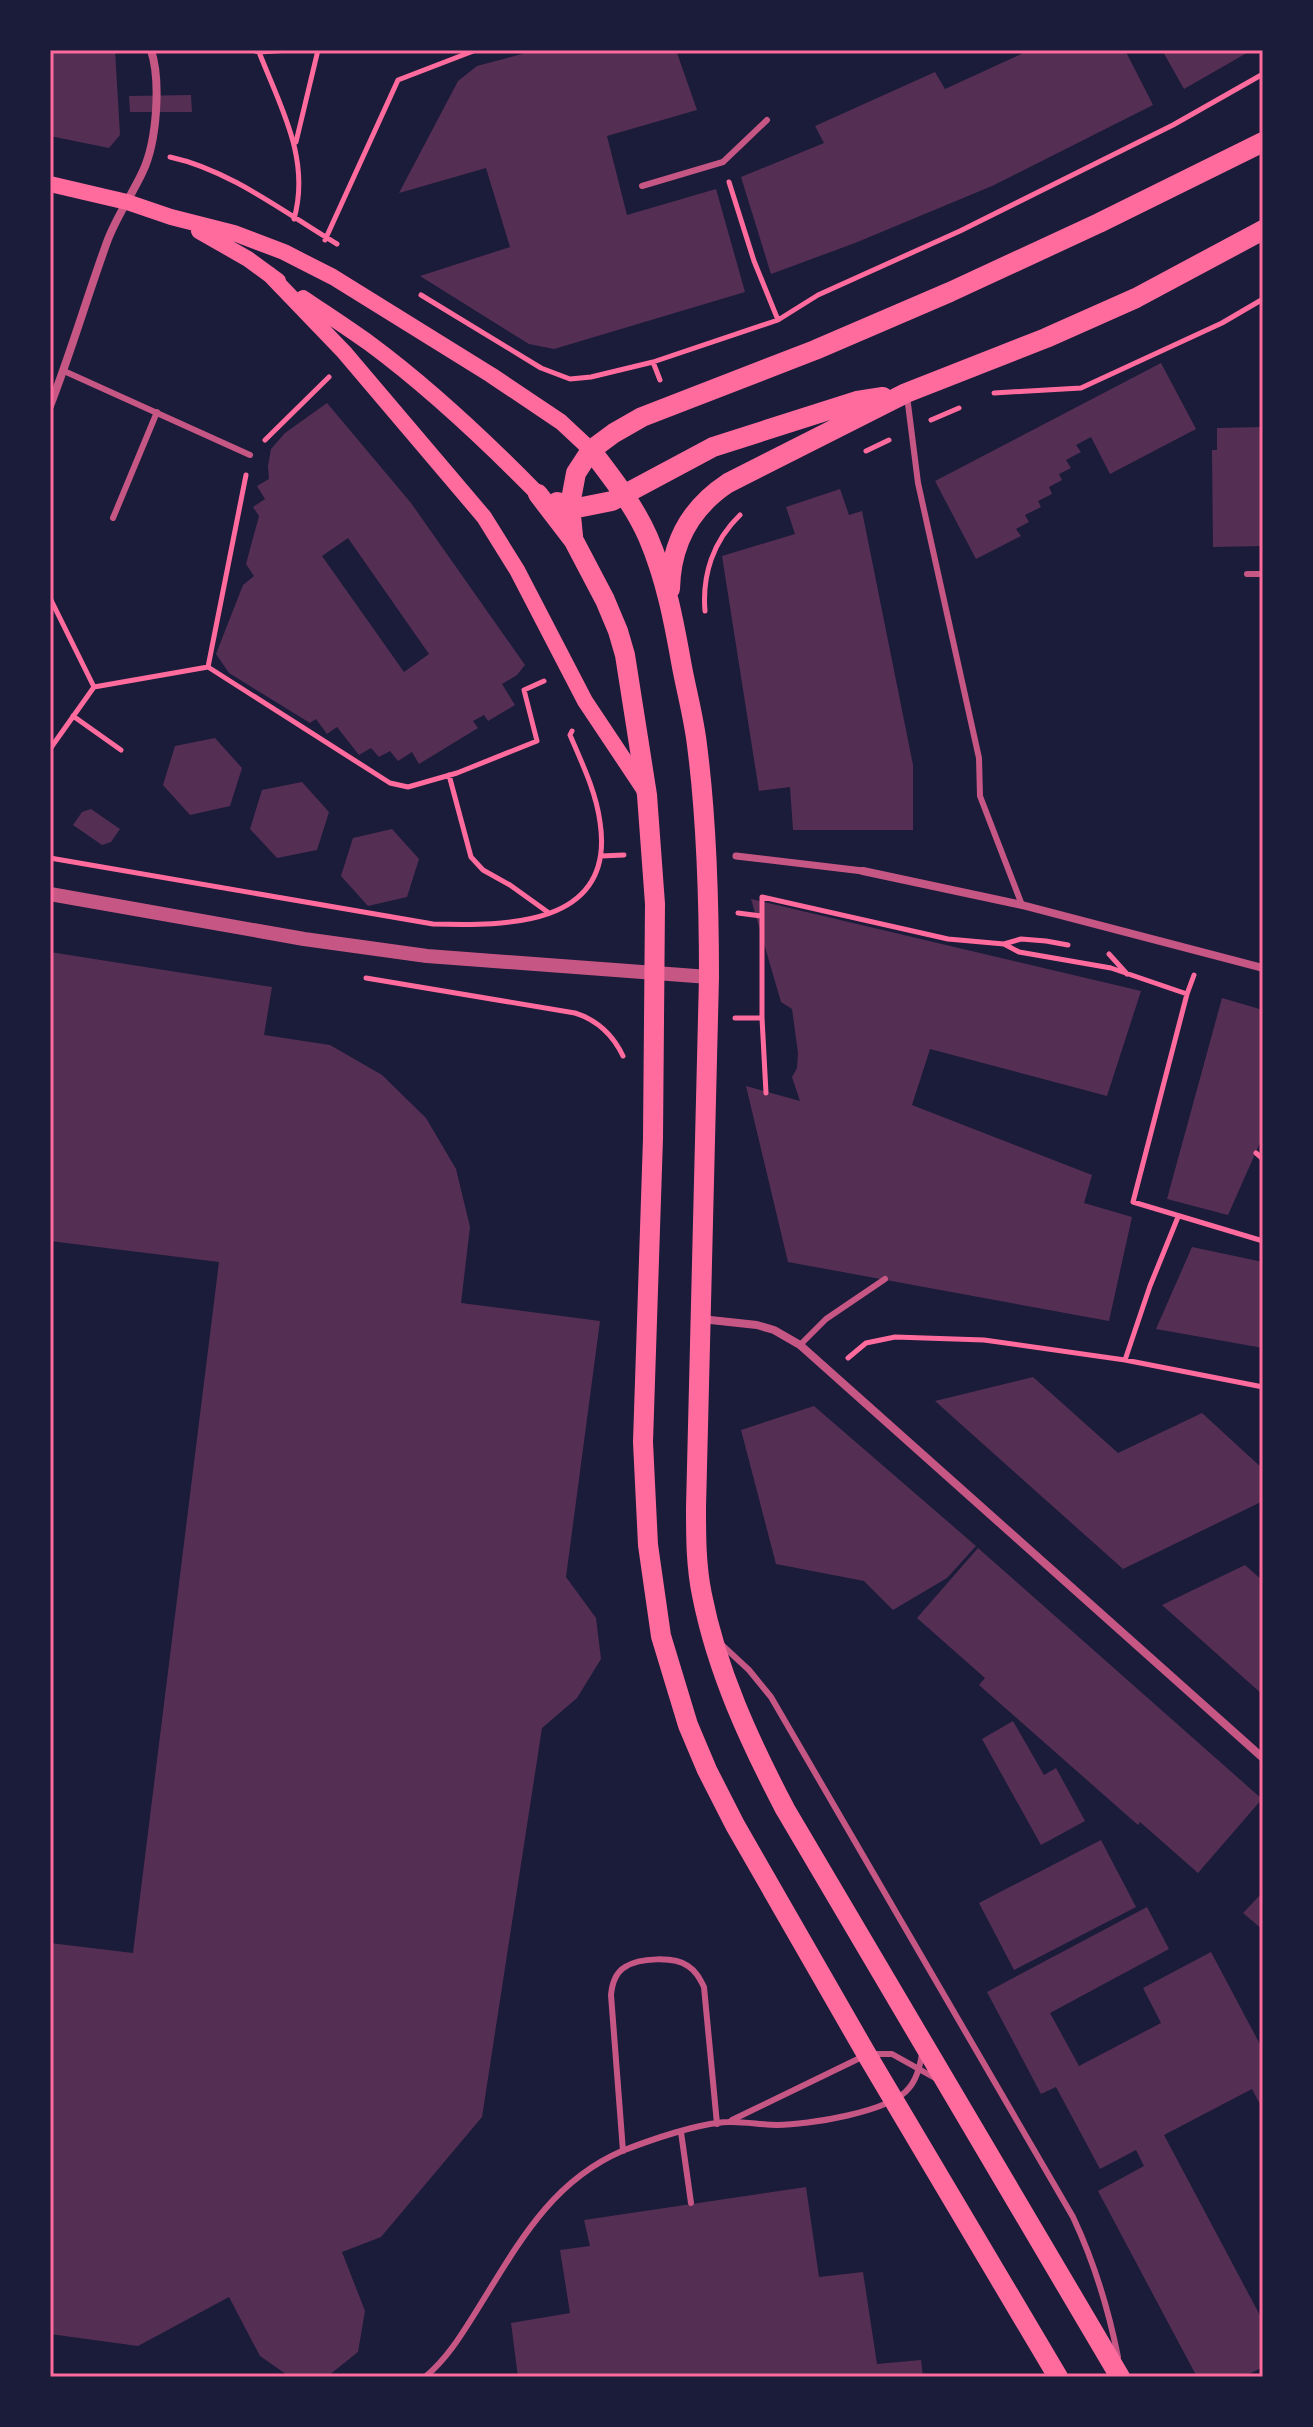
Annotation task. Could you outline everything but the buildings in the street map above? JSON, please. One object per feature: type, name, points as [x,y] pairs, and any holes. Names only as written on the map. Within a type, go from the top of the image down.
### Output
[{"type":"main road","points":[[574,541],[570,505],[576,473],[591,450],[614,433],[642,417],[815,350],[950,292],[1263,142]]},
{"type":"main road","points":[[50,184],[127,202],[234,233],[313,266],[491,375],[561,422],[591,450],[625,496],[646,533],[670,602],[702,788],[709,911],[709,977],[697,1551],[701,1592],[711,1634],[737,1712],[807,1848],[1121,2377]]},
{"type":"main road","points":[[171,217],[215,239],[269,274],[370,344],[428,390],[538,494],[574,541],[605,600],[625,655],[647,795],[655,904],[653,1138],[643,1442],[648,1545],[661,1636],[693,1736],[735,1825],[1058,2377]]},
{"type":"main road","points":[[670,602],[671,567],[676,546],[697,508],[710,495],[752,470],[906,393],[1046,338],[1136,298],[1263,230]]},
{"type":"main road","points":[[269,274],[344,352],[484,517],[517,570],[585,701],[647,795]]},
{"type":"main road","points":[[538,494],[570,505],[597,505],[625,496],[713,447],[857,401],[906,393]]},
{"type":"street","points":[[50,406],[108,240],[145,169],[150,152],[156,87],[151,50]]},
{"type":"street","points":[[736,856],[863,871],[1022,905],[1263,968]]},
{"type":"street","points":[[50,894],[179,919],[427,956],[709,977]]},
{"type":"street","points":[[700,1319],[757,1325],[774,1330],[800,1345],[1263,1758]]},
{"type":"lane","points":[[642,186],[723,162],[767,120]]},
{"type":"lane","points":[[64,371],[250,455]]},
{"type":"lane","points":[[906,393],[918,483],[979,758],[980,796],[1022,905]]},
{"type":"lane","points":[[113,518],[157,412]]},
{"type":"lane","points":[[1247,574],[1263,574]]},
{"type":"lane","points":[[800,1345],[826,1319],[885,1279]]},
{"type":"lane","points":[[711,1634],[749,1670],[771,1697],[1073,2217],[1092,2258],[1108,2309],[1121,2377]]},
{"type":"lane","points":[[623,2151],[611,1995],[613,1981],[623,1968],[638,1962],[671,1960],[687,1965],[698,1975],[704,1987],[717,2124]]},
{"type":"lane","points":[[425,2377],[454,2346],[522,2237],[552,2201],[586,2170],[623,2151],[717,2124],[803,2124],[876,2108],[895,2100],[909,2088],[922,2056],[921,2040]]},
{"type":"lane","points":[[729,2122],[867,2055],[879,2053],[892,2054],[948,2087]]},
{"type":"lane","points":[[681,2132],[691,2203]]},
{"type":"path","points":[[284,252],[300,197],[295,142],[255,51],[290,50]]},
{"type":"path","points":[[295,142],[318,50]]},
{"type":"path","points":[[313,266],[398,80],[476,50]]},
{"type":"path","points":[[421,294],[541,368],[570,379],[653,362],[778,320],[818,295],[960,231],[1173,125],[1263,74]]},
{"type":"path","points":[[150,152],[193,162],[215,171],[339,245]]},
{"type":"path","points":[[723,162],[754,261],[778,320]]},
{"type":"path","points":[[208,667],[250,455],[332,374]]},
{"type":"path","points":[[50,598],[94,687]]},
{"type":"path","points":[[50,749],[94,687],[208,667],[390,783],[408,787],[449,775],[537,741],[524,690],[546,681]]},
{"type":"path","points":[[73,716],[121,750]]},
{"type":"path","points":[[50,858],[433,924],[496,924],[550,914],[577,899],[589,887],[601,856],[600,820],[592,789],[570,735]]},
{"type":"path","points":[[449,775],[471,857],[483,870],[550,914]]},
{"type":"path","points":[[766,1093],[762,1018],[762,897],[948,939],[1004,944],[1021,939],[1077,947]]},
{"type":"path","points":[[737,913],[761,916]]},
{"type":"path","points":[[1004,944],[1019,952],[1111,968],[1187,994],[1133,1202],[1263,1241]]},
{"type":"path","points":[[1108,953],[1127,974]]},
{"type":"path","points":[[363,978],[584,1016],[613,1038],[623,1056],[626,1070]]},
{"type":"path","points":[[735,1018],[762,1018]]},
{"type":"path","points":[[1256,1153],[1263,1159]]},
{"type":"path","points":[[1125,1360],[1178,1217]]},
{"type":"path","points":[[831,1371],[866,1343],[895,1337],[984,1340],[1125,1360],[1263,1387]]}]
